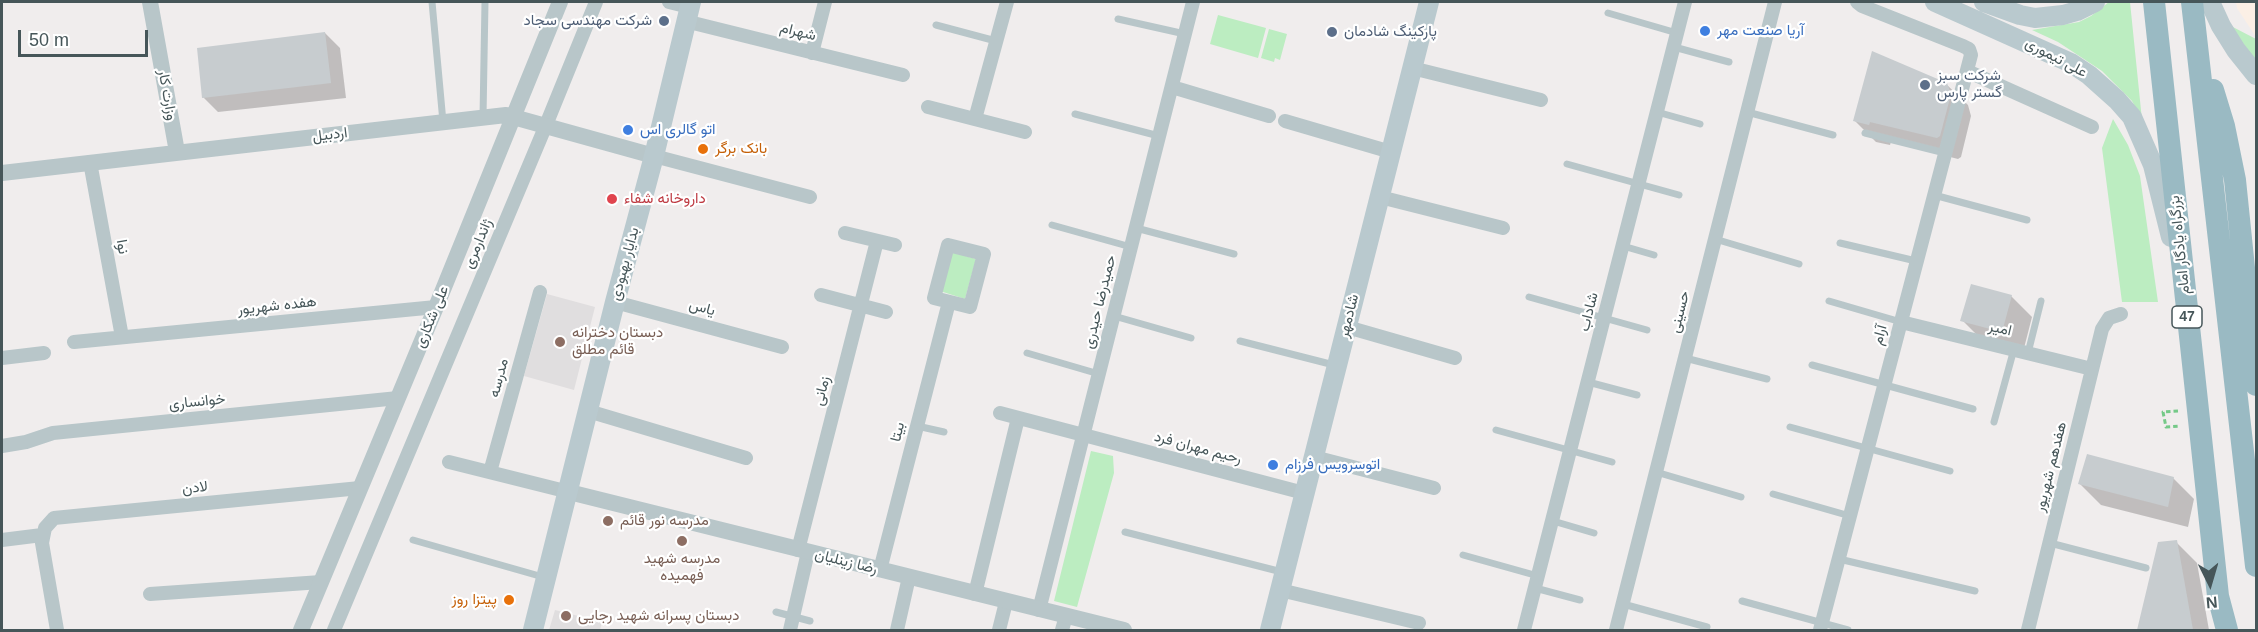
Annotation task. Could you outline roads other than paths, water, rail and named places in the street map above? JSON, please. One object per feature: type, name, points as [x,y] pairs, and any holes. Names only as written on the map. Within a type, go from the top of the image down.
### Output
[{"type":"highway","name":"بزرگراه یادگار امام","points":[[2154,2],[2218,596],[2227,630]]},
{"type":"highway","points":[[2192,2],[2256,566]]},
{"type":"highway","points":[[2197,39],[2229,145],[2235,180],[2256,385]]},
{"type":"highway","points":[[2218,596],[2222,630]]},
{"type":"main road","name":"شادمهر","points":[[1270,630],[1429,2]]},
{"type":"main road","name":"علی تیموری","points":[[1935,2],[2071,63],[2089,75],[2132,117],[2153,165],[2184,289]]},
{"type":"main road","name":"علی تیموری","points":[[1984,2],[2035,18],[2063,15],[2095,2]]},
{"type":"main road","points":[[2210,2],[2236,50],[2256,75]]},
{"type":"main road","name":"بدایار بهبودی","points":[[533,630],[654,156],[688,10]]},
{"type":"main road","points":[[2248,304],[2256,264]]},
{"type":"street","name":"وزارت کار","points":[[150,2],[177,152]]},
{"type":"street","name":"علی شکاری","points":[[301,630],[515,117],[560,2]]},
{"type":"street","name":"ژاندارمری","points":[[334,630],[596,2]]},
{"type":"street","name":"شهرام","points":[[669,2],[812,53],[903,75]]},
{"type":"street","points":[[812,53],[825,2]]},
{"type":"street","points":[[975,119],[1007,2]]},
{"type":"street","name":"حمیدرضا حیدری","points":[[1039,610],[1193,2]]},
{"type":"street","name":"شاداب","points":[[1524,630],[1685,2]]},
{"type":"street","name":"حسینی","points":[[1616,630],[1775,2]]},
{"type":"street","name":"آرام","points":[[1821,627],[1971,55],[1969,49],[1857,2]]},
{"type":"street","points":[[1412,68],[1541,100]]},
{"type":"street","points":[[1968,71],[2092,127]]},
{"type":"street","points":[[1172,87],[1269,116]]},
{"type":"street","points":[[928,107],[1024,132]]},
{"type":"street","name":"اردبیل","points":[[2,173],[483,117],[515,117],[654,156]]},
{"type":"street","points":[[1285,120],[1391,152]]},
{"type":"street","points":[[654,156],[810,197]]},
{"type":"street","name":"نوا","points":[[90,162],[122,337]]},
{"type":"street","points":[[1380,197],[1503,228]]},
{"type":"street","points":[[845,233],[895,245]]},
{"type":"street","name":"زمانی","points":[[803,551],[877,241]]},
{"type":"street","points":[[948,245],[984,254],[969,307],[949,302],[934,298],[948,245]]},
{"type":"street","name":"مدرسه","points":[[490,472],[540,292]]},
{"type":"street","points":[[821,295],[885,312]]},
{"type":"street","name":"یاس","points":[[615,302],[782,346]]},
{"type":"street","name":"بیتا","points":[[879,570],[949,302]]},
{"type":"street","name":"هفده شهریور","points":[[74,342],[436,307]]},
{"type":"street","name":"هفدهم شهریور","points":[[2028,630],[2102,329],[2105,323],[2117,315]]},
{"type":"street","name":"امیر","points":[[1900,322],[2092,369]]},
{"type":"street","points":[[1347,327],[1455,358]]},
{"type":"street","points":[[2,358],[44,353]]},
{"type":"street","name":"خوانساری","points":[[2,446],[26,442],[53,432],[398,398]]},
{"type":"street","points":[[588,411],[746,458]]},
{"type":"street","name":"رحیم مهران فرد","points":[[1000,413],[1304,493]]},
{"type":"street","points":[[975,594],[1018,418]]},
{"type":"street","points":[[1314,457],[1434,488]]},
{"type":"street","points":[[448,462],[569,492]]},
{"type":"street","name":"لادن","points":[[42,535],[54,518],[360,488]]},
{"type":"street","name":"رضا زینلیان","points":[[569,492],[1039,610],[1064,623],[1124,630]]},
{"type":"street","points":[[2,540],[42,535],[57,630]]},
{"type":"street","points":[[792,623],[803,551]]},
{"type":"street","points":[[897,630],[909,578]]},
{"type":"street","points":[[150,594],[321,582]]},
{"type":"street","points":[[1282,582],[1419,623]]},
{"type":"street","points":[[999,630],[1006,602]]},
{"type":"lane","points":[[432,2],[443,122]]},
{"type":"lane","points":[[483,117],[486,2]]},
{"type":"lane","points":[[1608,13],[1729,62]]},
{"type":"lane","points":[[1118,19],[1185,34]]},
{"type":"lane","points":[[936,25],[996,41]]},
{"type":"lane","points":[[1657,112],[1700,124]]},
{"type":"lane","points":[[1747,112],[1833,135]]},
{"type":"lane","points":[[1075,114],[1159,136]]},
{"type":"lane","points":[[1865,133],[1945,153]]},
{"type":"lane","points":[[1567,164],[1679,195]]},
{"type":"lane","points":[[1934,195],[2027,220]]},
{"type":"lane","points":[[1052,225],[1131,247]]},
{"type":"lane","points":[[1136,228],[1234,254]]},
{"type":"lane","points":[[1715,239],[1799,264]]},
{"type":"lane","points":[[1840,243],[1916,261]]},
{"type":"lane","points":[[1623,246],[1654,255]]},
{"type":"lane","points":[[1529,297],[1647,330]]},
{"type":"lane","points":[[1829,301],[1900,322]]},
{"type":"lane","points":[[2028,353],[2041,301]]},
{"type":"lane","points":[[1114,316],[1191,338]]},
{"type":"lane","points":[[1240,341],[1337,365]]},
{"type":"lane","points":[[1994,422],[2014,349]]},
{"type":"lane","points":[[1027,353],[1099,374]]},
{"type":"lane","points":[[1685,358],[1767,380]]},
{"type":"lane","points":[[1812,364],[1884,386],[1973,409]]},
{"type":"lane","points":[[1588,382],[1637,395]]},
{"type":"lane","points":[[917,426],[944,432]]},
{"type":"lane","points":[[1790,427],[1950,471]]},
{"type":"lane","points":[[1496,430],[1612,462]]},
{"type":"lane","points":[[1656,472],[1742,497]]},
{"type":"lane","points":[[1773,494],[1850,516]]},
{"type":"lane","points":[[1552,521],[1594,533]]},
{"type":"lane","points":[[1125,532],[1282,582]]},
{"type":"lane","points":[[413,540],[547,578]]},
{"type":"lane","points":[[2050,543],[2146,568]]},
{"type":"lane","points":[[1463,555],[1580,600]]},
{"type":"lane","points":[[1839,559],[1975,591]]},
{"type":"lane","points":[[1742,601],[1821,627],[1848,630]]},
{"type":"lane","points":[[1623,604],[1707,627]]},
{"type":"lane","points":[[776,612],[792,623],[810,621]]},
{"type":"place","name":"شرکت مهندسی سجاد","points":[[664,21]]},
{"type":"place","name":"آریا صنعت مهر","points":[[1705,31]]},
{"type":"place","name":"پارکینگ شادمان","points":[[1332,32]]},
{"type":"place","name":"شرکت سبز گستر پارس","points":[[1925,85]]},
{"type":"place","name":"اتو گالری اس","points":[[628,130]]},
{"type":"place","name":"بانک برگر","points":[[703,149]]},
{"type":"place","name":"داروخانه شفاء","points":[[612,199]]},
{"type":"place","name":"دبستان دخترانه قائم مطلق","points":[[560,342]]},
{"type":"place","name":"اتوسرویس فرزام","points":[[1273,465]]},
{"type":"place","name":"مدرسه نور قائم","points":[[608,521]]},
{"type":"place","name":"مدرسه شهید فهمیده","points":[[682,541]]},
{"type":"place","name":"پیتزا روز","points":[[509,600]]},
{"type":"place","name":"دبستان پسرانه شهید رجایی","points":[[566,616]]}]
